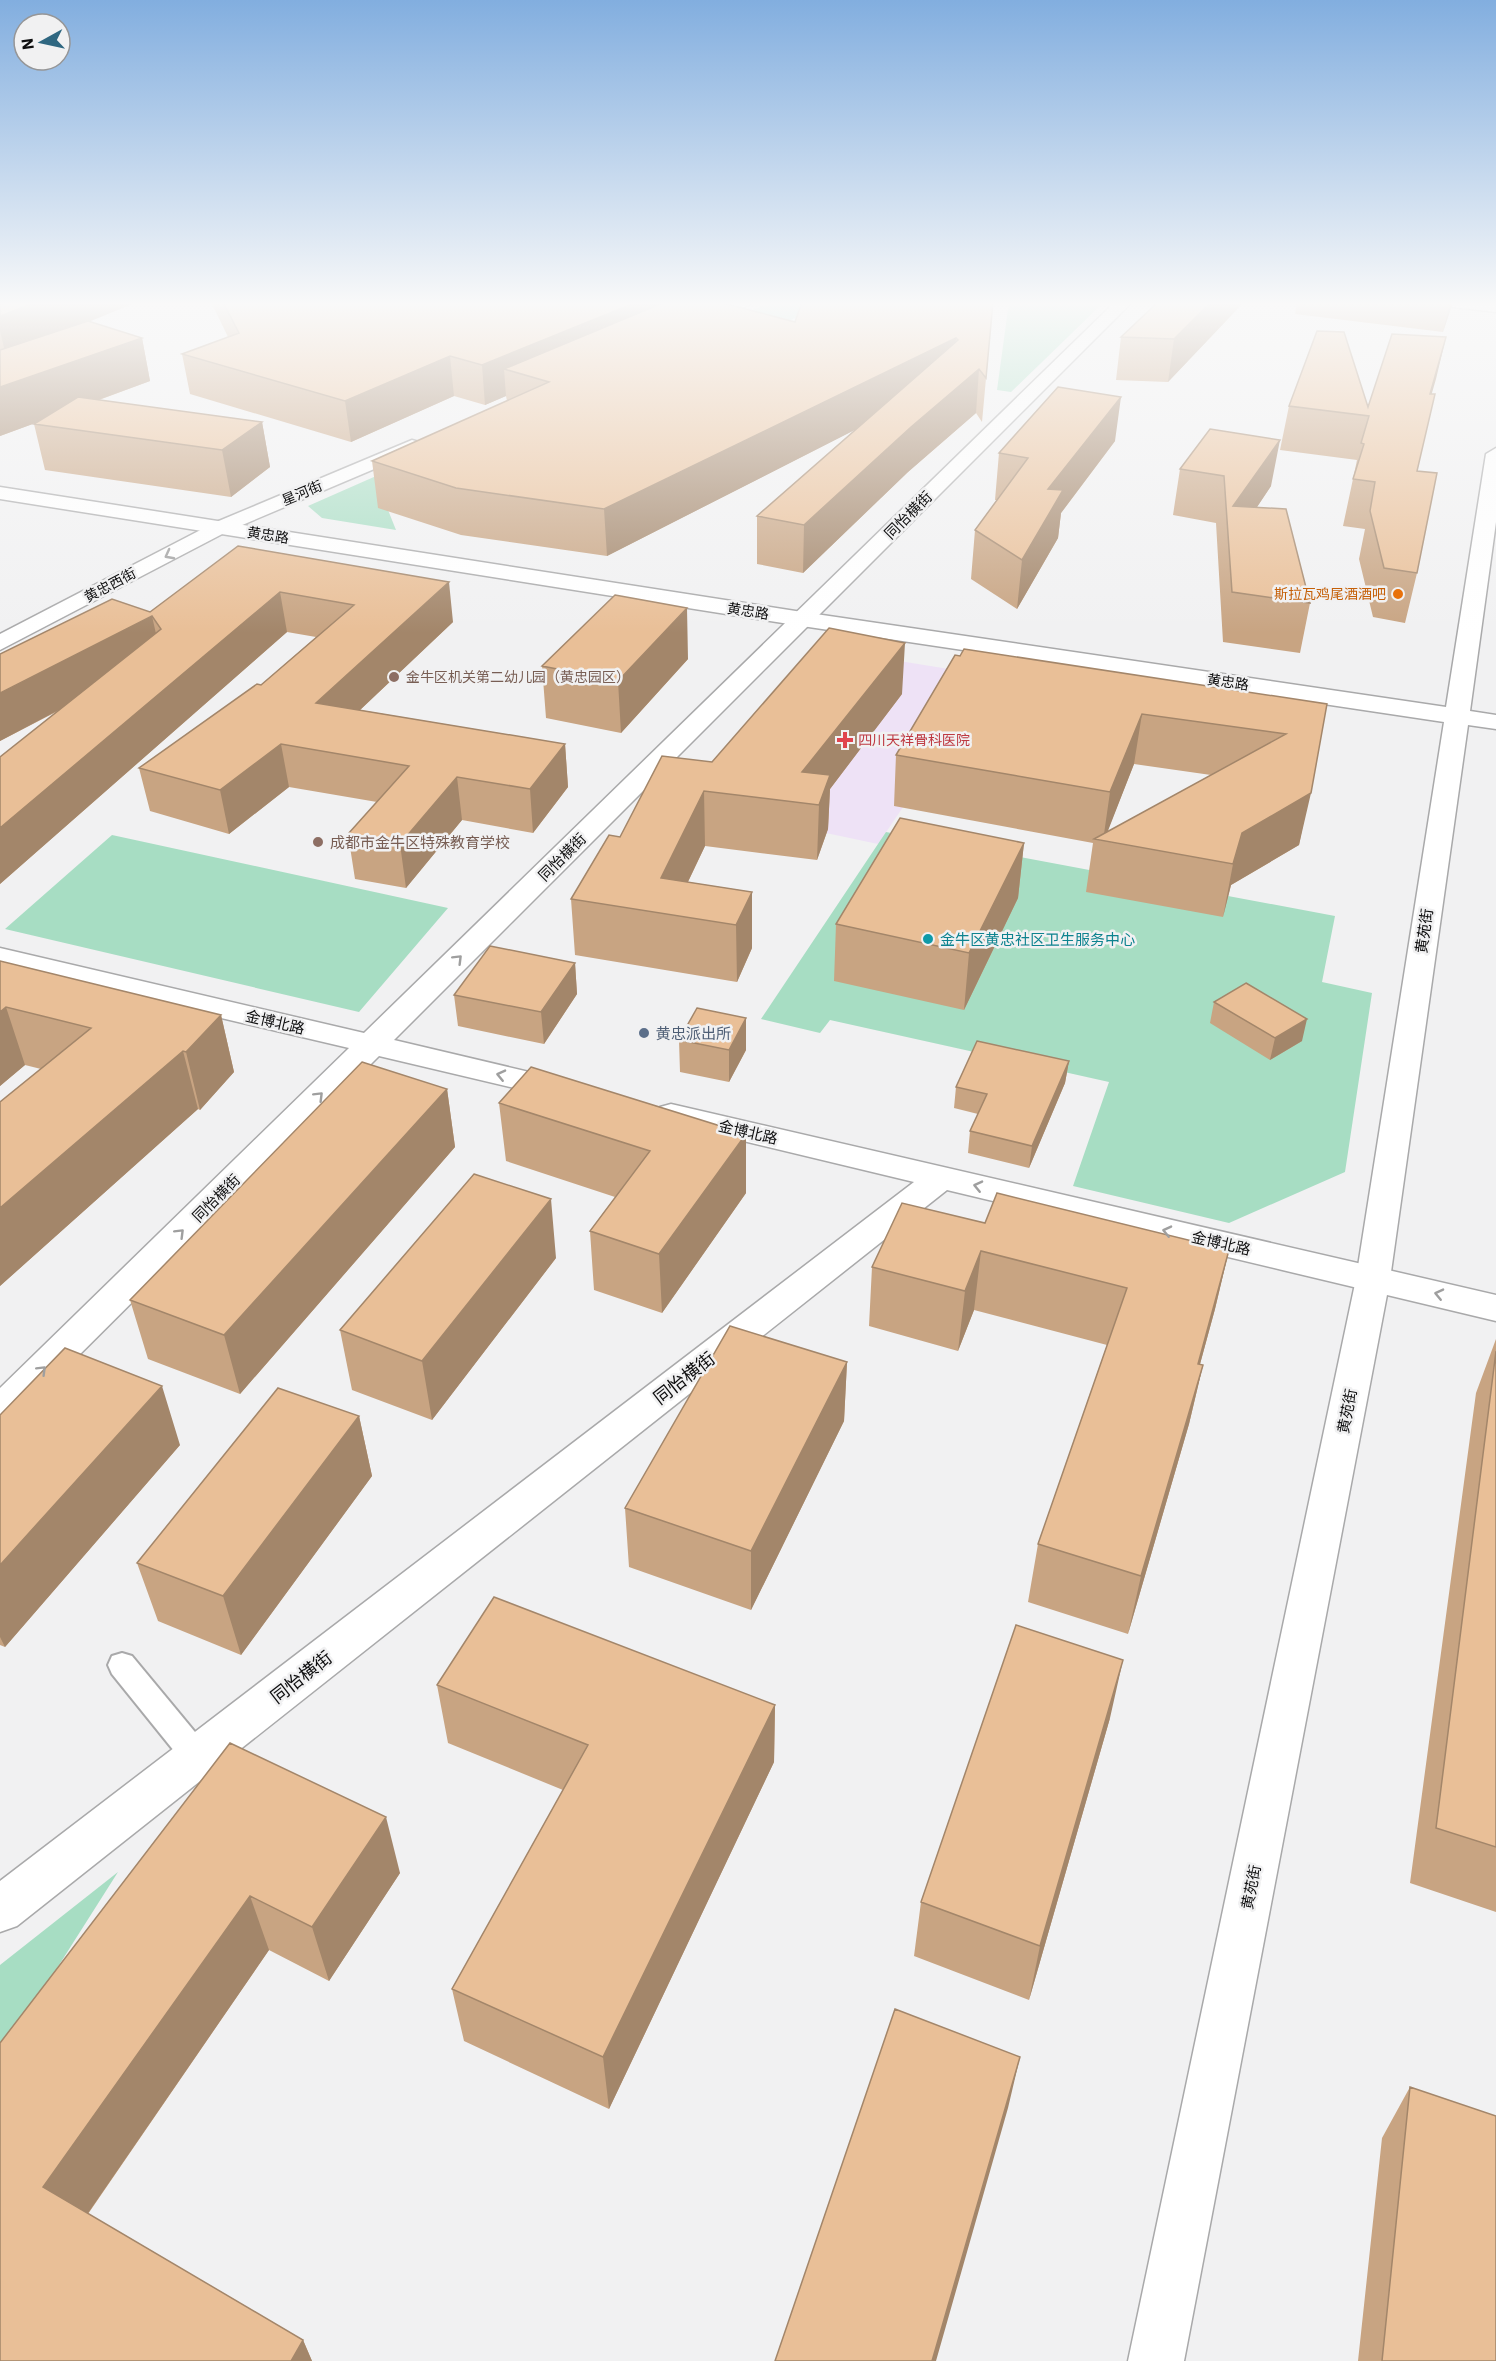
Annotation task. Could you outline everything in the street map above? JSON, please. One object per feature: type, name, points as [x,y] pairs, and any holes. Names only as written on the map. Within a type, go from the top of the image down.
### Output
[{"type":"street","name":"同怡横街","points":[[0,1411],[1012,412]]},
{"type":"street","name":"星河街","points":[[221,528],[429,438]]},
{"type":"street","name":"黄苑街","points":[[1156,2361],[1374,1279],[1496,454]]},
{"type":"street","name":"黄忠路","points":[[0,494],[802,620],[1496,722]]},
{"type":"street","name":"黄忠西街","points":[[0,643],[221,528]]},
{"type":"street","name":"金博北路","points":[[0,957],[592,1096]]},
{"type":"street","name":"金博北路","points":[[639,1107],[1496,1308]]},
{"type":"street","name":"同怡横街","points":[[0,1910],[942,1177]]},
{"type":"lane","points":[[122,1665],[198,1758]]},
{"type":"shaded area","name":"四川天祥骨科医院","points":[[850,653],[992,676],[878,844],[683,803]]},
{"type":"green space","points":[[521,412],[595,412],[388,510],[396,530],[322,518],[308,506]]},
{"type":"green space","points":[[886,832],[1335,916],[1322,982],[1372,993],[1345,1172],[1229,1223],[1073,1186],[1109,1082],[830,1020],[820,1033],[761,1019]]},
{"type":"green space","points":[[112,835],[448,908],[359,1012],[5,929]]},
{"type":"green space","points":[[118,1872],[0,2058],[0,1965]]},
{"type":"building","points":[[53,412],[190,412],[262,422],[222,450],[34,424]]},
{"type":"building","points":[[481,412],[803,412],[604,509],[456,488],[372,461]]},
{"type":"building","points":[[876,412],[928,412],[804,525],[757,516]]},
{"type":"building","points":[[1035,412],[1109,412],[1048,489],[1063,490],[1022,560],[975,530],[1028,458],[999,453]]},
{"type":"building","points":[[1338,412],[1431,412],[1417,471],[1437,473],[1417,573],[1384,568],[1370,511],[1375,482],[1353,479],[1364,444],[1361,443],[1369,416]]},
{"type":"building","points":[[1210,429],[1280,440],[1233,506],[1286,509],[1310,603],[1232,592],[1224,476],[1180,469]]},
{"type":"building","points":[[238,546],[449,582],[316,703],[565,744],[530,789],[457,777],[400,844],[348,834],[409,766],[281,744],[220,790],[139,768],[257,684],[261,685],[354,605],[280,592],[0,828],[0,757],[161,629],[152,616],[0,693],[0,654],[112,599],[150,612]]},
{"type":"building","points":[[615,595],[687,608],[618,681],[542,666]]},
{"type":"building","points":[[829,628],[905,643],[802,772],[830,775],[819,805],[704,791],[661,878],[752,892],[736,925],[571,899],[609,835],[620,837],[662,756],[712,762]]},
{"type":"building","points":[[964,649],[1327,704],[1311,793],[1242,833],[1233,864],[1094,839],[1286,734],[1142,714],[1110,792],[896,755],[955,655],[960,656]]},
{"type":"building","points":[[900,818],[1024,843],[969,953],[836,924]]},
{"type":"building","points":[[490,946],[575,963],[541,1012],[454,995]]},
{"type":"building","points":[[0,961],[221,1015],[186,1052],[183,1051],[0,1208],[0,1102],[91,1028],[6,1007],[0,1012]]},
{"type":"building","points":[[1246,983],[1307,1019],[1275,1038],[1214,1002]]},
{"type":"building","points":[[697,1008],[746,1018],[729,1050],[679,1040]]},
{"type":"building","points":[[977,1041],[1069,1061],[1032,1146],[970,1131],[987,1094],[956,1087]]},
{"type":"building","points":[[362,1062],[447,1089],[224,1335],[130,1300]]},
{"type":"building","points":[[531,1067],[746,1134],[659,1254],[590,1231],[650,1151],[499,1103]]},
{"type":"building","points":[[474,1174],[551,1199],[422,1361],[340,1330]]},
{"type":"building","points":[[997,1193],[1229,1250],[1198,1364],[1203,1365],[1141,1576],[1038,1544],[1127,1288],[981,1251],[965,1291],[872,1267],[902,1203],[985,1223]]},
{"type":"building","points":[[730,1326],[847,1362],[751,1551],[625,1508]]},
{"type":"building","points":[[65,1348],[162,1386],[0,1565],[0,1415]]},
{"type":"building","points":[[1496,1351],[1496,1847],[1436,1828]]},
{"type":"building","points":[[278,1388],[359,1416],[223,1596],[137,1563]]},
{"type":"building","points":[[494,1597],[775,1705],[603,2057],[452,1989],[588,1745],[437,1685]]},
{"type":"building","points":[[1016,1625],[1123,1660],[1040,1946],[921,1902]]},
{"type":"building","points":[[230,1743],[386,1817],[312,1927],[250,1896],[43,2187],[303,2340],[291,2361],[0,2361],[0,2043]]},
{"type":"building","points":[[895,2009],[1020,2057],[932,2361],[775,2361]]},
{"type":"building","points":[[1410,2087],[1496,2116],[1496,2361],[1382,2361]]},
{"type":"place","name":"斯拉瓦鸡尾酒酒吧","points":[[1398,594]]},
{"type":"place","name":"金牛区机关第二幼儿园（黄忠园区）","points":[[394,677]]},
{"type":"place","name":"四川天祥骨科医院","points":[[845,740]]},
{"type":"place","name":"成都市金牛区特殊教育学校","points":[[318,842]]},
{"type":"place","name":"金牛区黄忠社区卫生服务中心","points":[[928,939]]},
{"type":"place","name":"黄忠派出所","points":[[644,1033]]}]
